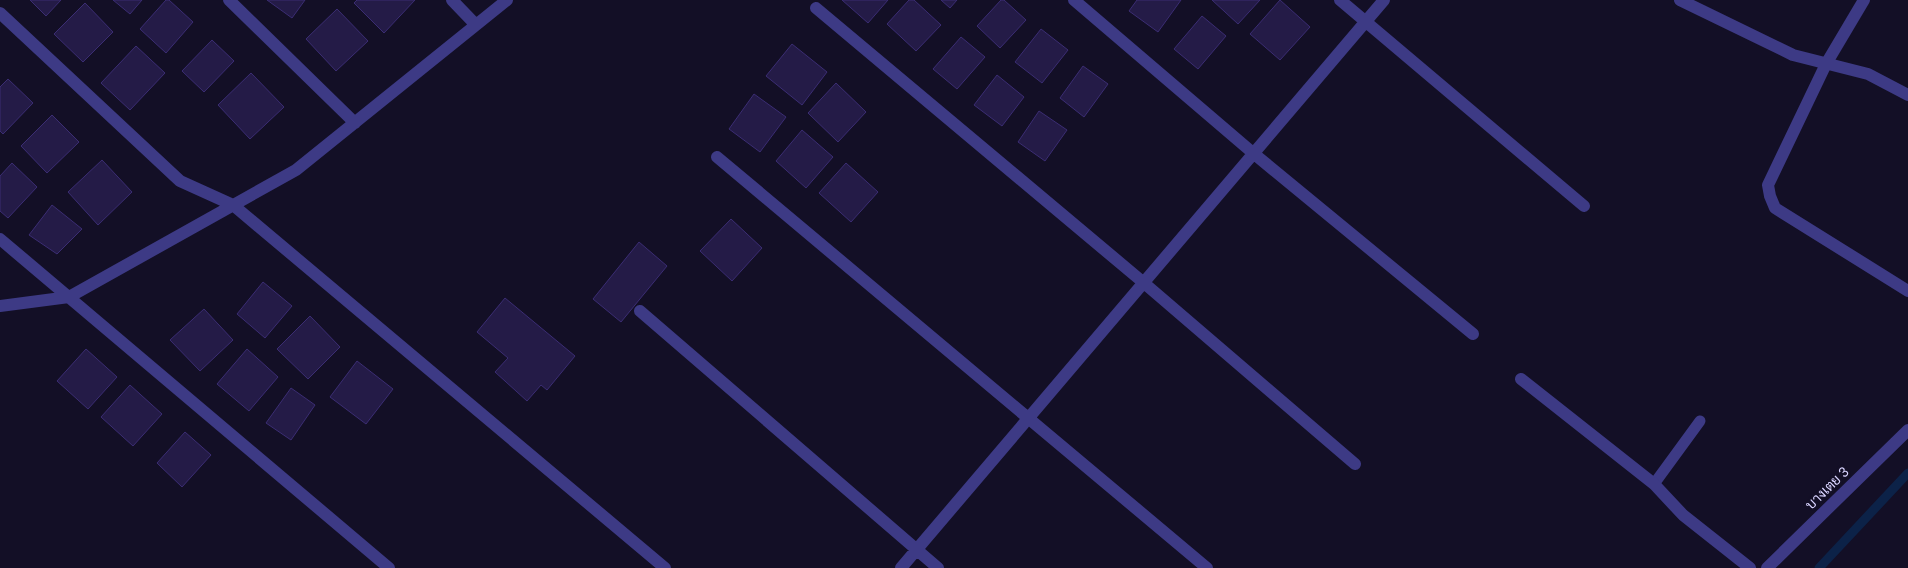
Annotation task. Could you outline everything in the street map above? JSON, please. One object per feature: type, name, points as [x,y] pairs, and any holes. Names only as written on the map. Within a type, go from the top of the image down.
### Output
[{"type":"street","points":[[229,0],[355,123]]},
{"type":"street","points":[[452,0],[476,25]]},
{"type":"street","points":[[0,306],[69,297],[296,170],[507,0]]},
{"type":"street","points":[[1074,0],[1254,153],[1473,334]]},
{"type":"street","points":[[1340,0],[1584,206]]},
{"type":"street","points":[[901,568],[1384,0]]},
{"type":"street","points":[[1680,0],[1793,55],[1868,74],[1908,95]]},
{"type":"street","points":[[1864,0],[1826,64],[1768,185],[1770,196],[1776,208],[1908,291]]},
{"type":"street","points":[[816,8],[1144,283],[1355,464]]},
{"type":"street","points":[[0,13],[180,181],[233,206],[665,568]]},
{"type":"street","points":[[717,158],[1207,568]]},
{"type":"street","points":[[0,239],[389,568]]},
{"type":"street","points":[[640,311],[938,568]]},
{"type":"street","points":[[1521,379],[1654,484],[1683,515],[1750,568]]},
{"type":"street","name":"บางเตย 3","points":[[1767,568],[1908,430]]},
{"type":"lane","points":[[1654,484],[1700,421]]},
{"type":"building","points":[[30,0],[61,0],[46,16]]},
{"type":"building","points":[[113,0],[142,0],[130,14]]},
{"type":"building","points":[[166,0],[169,0],[193,22],[166,53],[140,29]]},
{"type":"building","points":[[267,0],[305,0],[292,18]]},
{"type":"building","points":[[357,0],[415,0],[384,33],[354,3]]},
{"type":"building","points":[[842,0],[888,0],[868,23]]},
{"type":"building","points":[[909,0],[914,0],[941,25],[916,51],[887,24]]},
{"type":"building","points":[[941,0],[957,0],[950,8]]},
{"type":"building","points":[[1001,0],[1004,0],[1026,20],[1000,48],[977,26]]},
{"type":"building","points":[[1137,0],[1181,0],[1158,32],[1129,11]]},
{"type":"building","points":[[1212,0],[1260,0],[1238,24]]},
{"type":"building","points":[[1280,0],[1310,27],[1280,60],[1250,34]]},
{"type":"building","points":[[85,3],[113,32],[83,62],[54,34]]},
{"type":"building","points":[[337,9],[368,41],[336,71],[306,39]]},
{"type":"building","points":[[1202,16],[1226,36],[1198,69],[1174,49]]},
{"type":"building","points":[[1041,29],[1068,50],[1042,83],[1015,62]]},
{"type":"building","points":[[961,37],[985,57],[957,89],[933,69]]},
{"type":"building","points":[[212,40],[234,61],[204,92],[182,71]]},
{"type":"building","points":[[792,44],[827,72],[802,105],[766,76]]},
{"type":"building","points":[[136,46],[165,73],[130,110],[101,83]]},
{"type":"building","points":[[1083,66],[1108,84],[1084,117],[1060,98]]},
{"type":"building","points":[[251,73],[284,107],[250,139],[218,105]]},
{"type":"building","points":[[997,75],[1024,97],[1002,126],[974,105]]},
{"type":"building","points":[[8,79],[33,103],[3,134],[0,131],[0,87]]},
{"type":"building","points":[[836,83],[866,112],[838,142],[808,113]]},
{"type":"building","points":[[754,94],[786,117],[760,152],[729,129]]},
{"type":"building","points":[[1039,111],[1067,130],[1045,161],[1018,142]]},
{"type":"building","points":[[52,115],[79,142],[47,173],[21,146]]},
{"type":"building","points":[[802,130],[833,157],[806,188],[776,161]]},
{"type":"building","points":[[102,160],[132,192],[98,225],[68,192]]},
{"type":"building","points":[[12,163],[37,187],[8,218],[0,211],[0,176]]},
{"type":"building","points":[[846,163],[878,192],[851,222],[819,193]]},
{"type":"building","points":[[52,205],[82,229],[57,254],[29,235]]},
{"type":"building","points":[[731,219],[762,248],[732,281],[700,251]]},
{"type":"building","points":[[639,242],[667,266],[621,322],[593,299]]},
{"type":"building","points":[[263,282],[292,306],[265,338],[237,314]]},
{"type":"building","points":[[505,298],[575,356],[547,390],[541,385],[527,401],[495,372],[508,358],[477,332]]},
{"type":"building","points":[[204,309],[233,340],[200,371],[170,340]]},
{"type":"building","points":[[310,316],[340,347],[308,379],[277,349]]},
{"type":"building","points":[[86,349],[117,377],[88,409],[57,381]]},
{"type":"building","points":[[247,349],[278,377],[249,411],[217,384]]},
{"type":"building","points":[[357,361],[393,389],[366,424],[330,397]]},
{"type":"building","points":[[130,385],[162,414],[133,446],[101,417]]},
{"type":"building","points":[[291,388],[315,405],[291,440],[266,423]]},
{"type":"building","points":[[185,432],[211,455],[182,487],[157,463]]},
{"type":"waterway","points":[[1819,568],[1908,473]]}]
